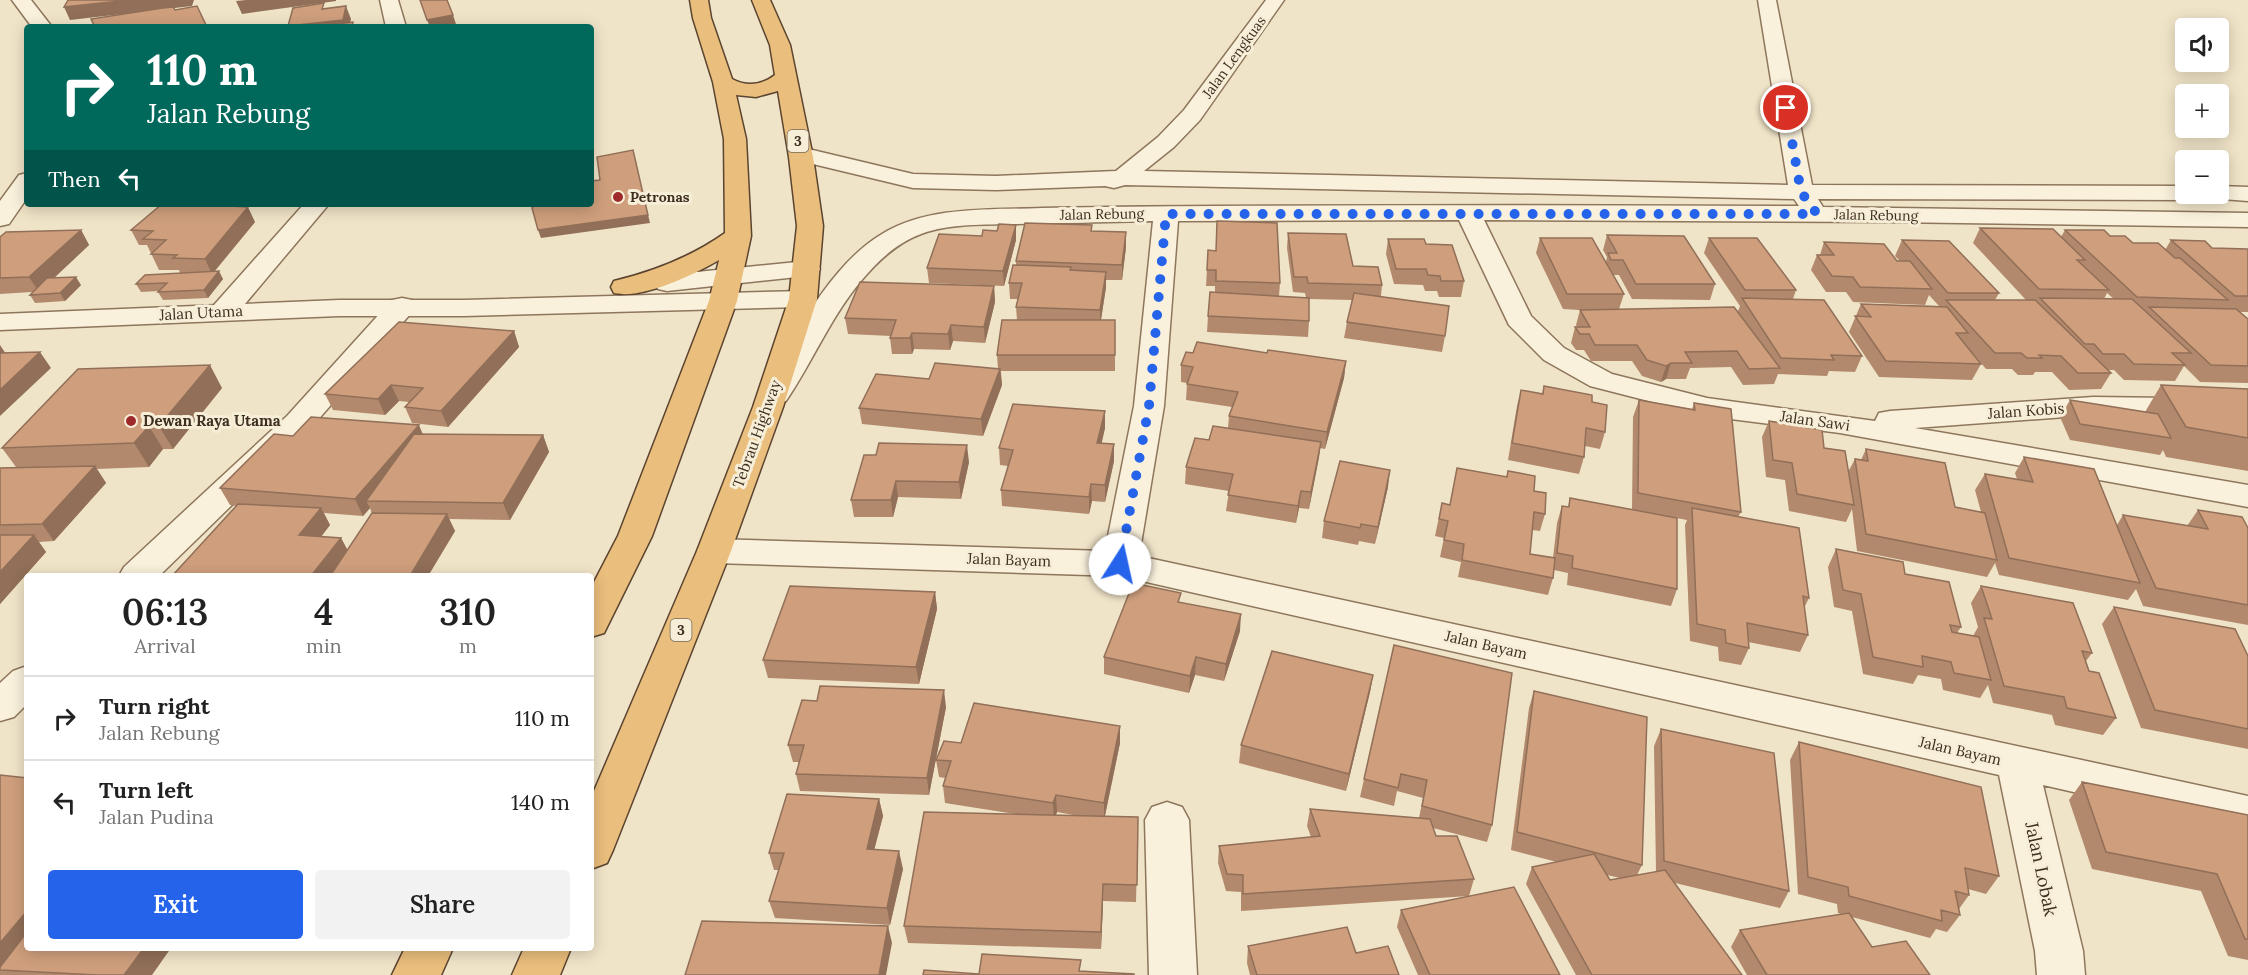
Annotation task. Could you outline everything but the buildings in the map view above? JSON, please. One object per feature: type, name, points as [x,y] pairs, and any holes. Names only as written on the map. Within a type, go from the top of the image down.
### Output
[{"type":"highway","points":[[594,618],[634,536],[726,289],[738,236],[735,139],[723,82],[702,18],[699,0]]},
{"type":"highway","name":"Tebrau Highway","points":[[594,843],[714,550],[768,407],[803,299],[810,226],[800,154],[780,45],[761,0]]},
{"type":"highway","points":[[723,82],[730,87],[753,91],[774,86],[786,76]]},
{"type":"highway","points":[[624,287],[660,279],[690,267],[715,254],[738,236]]},
{"type":"highway","points":[[416,975],[428,951]]},
{"type":"highway","points":[[536,975],[547,951]]},
{"type":"street","points":[[21,0],[40,24]]},
{"type":"street","points":[[389,0],[395,24]]},
{"type":"street","name":"Jalan Lengkuas","points":[[1121,213],[1102,203],[1095,194],[1100,187],[1122,178],[1166,142],[1192,115],[1275,0]]},
{"type":"street","points":[[1767,0],[1801,192],[1817,214]]},
{"type":"street","name":"Jalan Lengkuas","points":[[1192,115],[1189,154],[1195,166],[1236,181]]},
{"type":"street","name":"Jalan Rebung","points":[[800,154],[913,181],[996,183],[1122,178],[1801,192],[2175,193]]},
{"type":"street","points":[[0,219],[24,184]]},
{"type":"street","points":[[2229,194],[2248,194]]},
{"type":"street","points":[[224,311],[314,207]]},
{"type":"street","name":"Jalan Rebung","points":[[768,407],[840,290],[861,261],[885,242],[910,229],[934,224],[989,218],[1121,213],[1817,214],[2248,220]]},
{"type":"street","name":"Jalan Sawi","points":[[1467,213],[1519,319],[1541,342],[1576,368],[1601,380],[1707,407],[1840,424],[2248,496]]},
{"type":"street","points":[[1120,564],[1149,406],[1166,214]]},
{"type":"street","points":[[726,289],[807,269]]},
{"type":"street","name":"Jalan Utama","points":[[402,306],[474,296],[624,287],[726,289]]},
{"type":"street","points":[[726,289],[803,299]]},
{"type":"street","name":"Jalan Utama","points":[[0,322],[224,311],[402,306],[464,308],[726,289]]},
{"type":"street","points":[[140,573],[298,423],[402,306]]},
{"type":"street","name":"Jalan Kobis","points":[[1840,424],[2093,406],[2248,408]]},
{"type":"street","name":"Jalan Bayam","points":[[714,550],[1120,564],[2248,814]]},
{"type":"street","points":[[0,706],[24,684]]},
{"type":"street","name":"Jalan Lobak","points":[[2017,764],[2059,951],[2061,975]]},
{"type":"street","points":[[1167,820],[1173,975]]},
{"type":"place","name":"Petronas","points":[[618,197]]},
{"type":"place","name":"Dewan Raya Utama","points":[[131,421]]},
{"type":"route","points":[[1120,564],[1149,406],[1166,214],[1817,214],[1801,192],[1786,108]]}]
